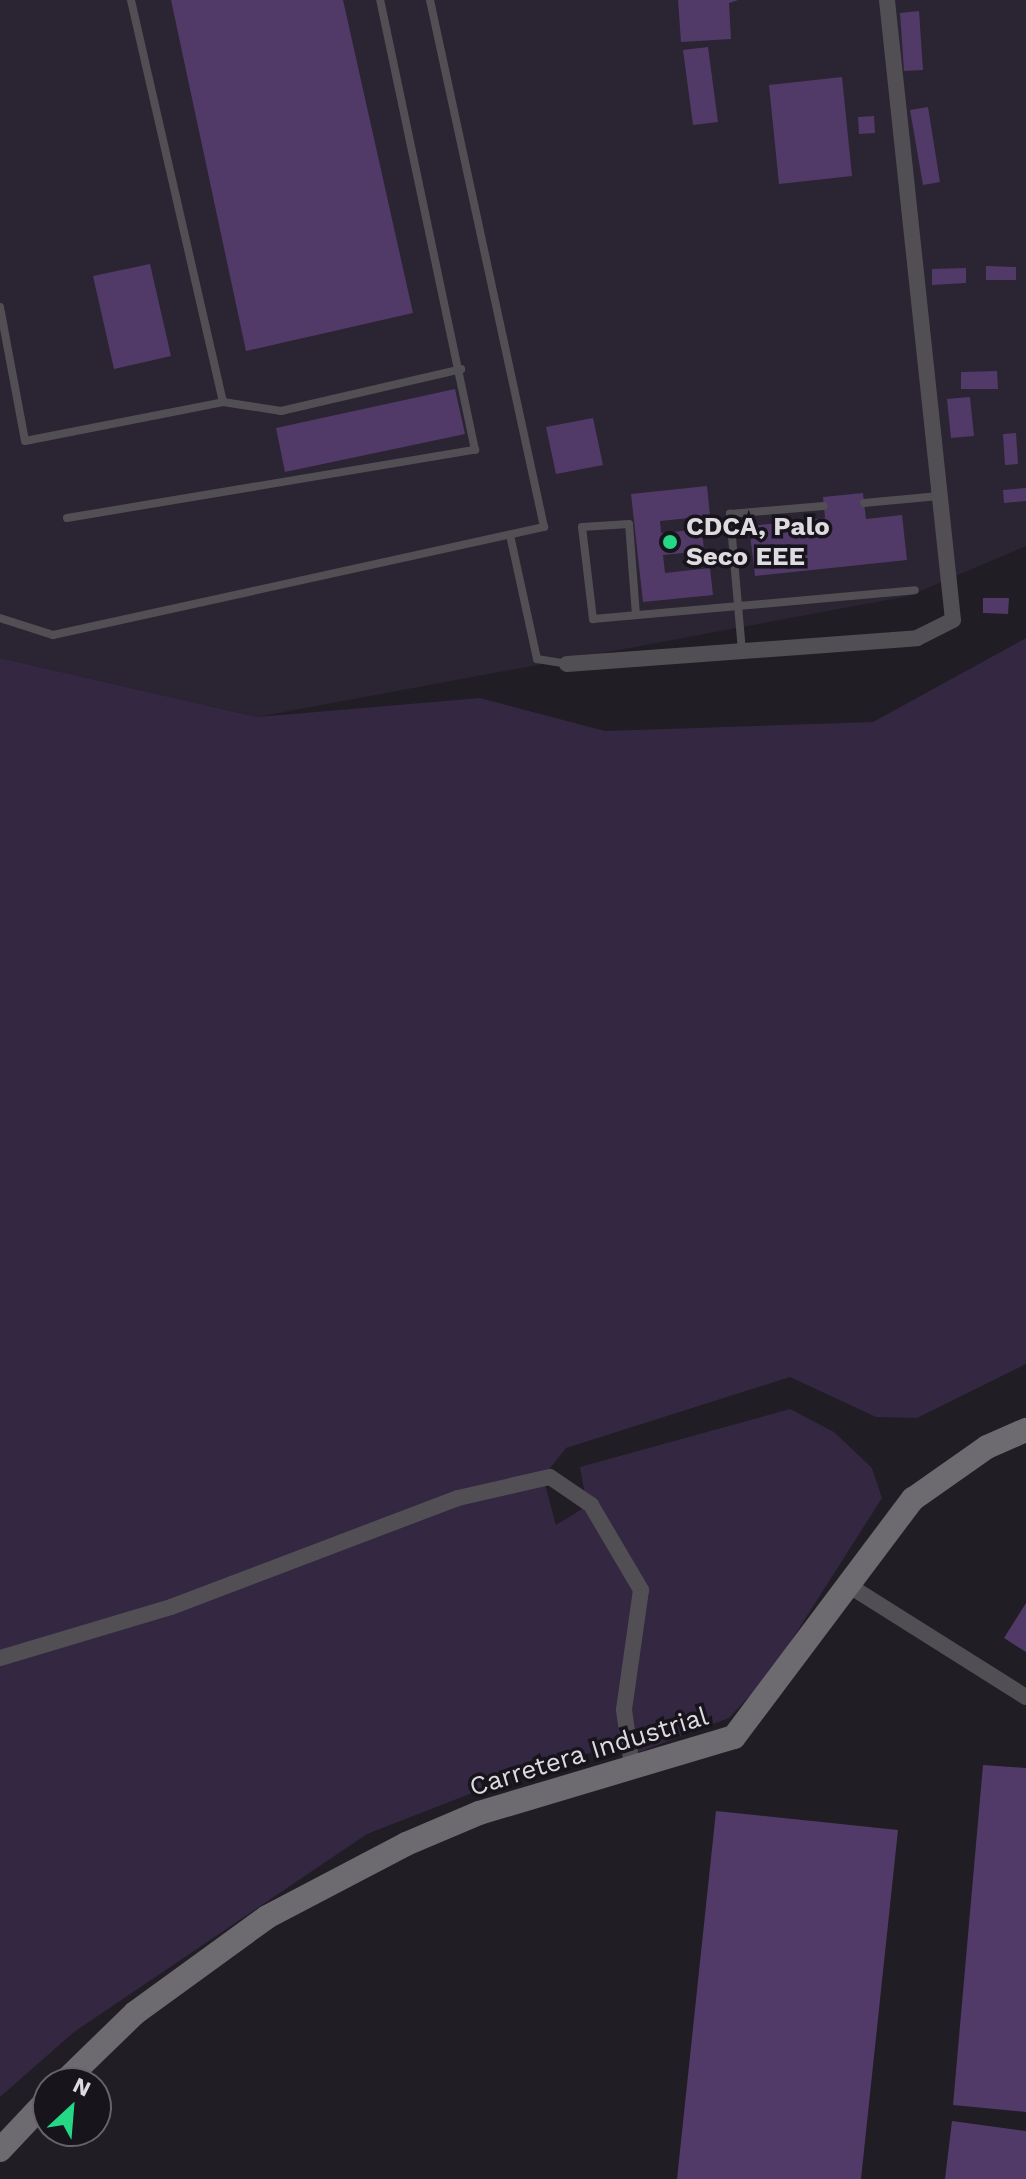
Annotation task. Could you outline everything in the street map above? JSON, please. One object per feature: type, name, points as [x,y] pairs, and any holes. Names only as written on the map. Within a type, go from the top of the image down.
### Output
[{"type":"street","points":[[567,664],[917,638],[953,620],[887,0]]},
{"type":"street","name":"Carretera Industrial","points":[[79,2067],[135,2013],[267,1917],[479,1813],[734,1737],[913,1499],[987,1447],[1026,1430]]},
{"type":"street","points":[[0,1658],[171,1607],[458,1498],[550,1477],[591,1505],[641,1590],[624,1710],[632,1766]]},
{"type":"street","points":[[848,1585],[1026,1697]]},
{"type":"street","points":[[0,2150],[32,2116]]},
{"type":"lane","points":[[131,0],[223,402]]},
{"type":"lane","points":[[67,518],[475,450],[461,369],[380,0]]},
{"type":"lane","points":[[0,618],[53,635],[544,527],[430,0]]},
{"type":"lane","points":[[0,307],[25,441],[223,402],[281,411],[461,369]]},
{"type":"lane","points":[[864,503],[939,496]]},
{"type":"lane","points":[[742,651],[730,514],[824,506]]},
{"type":"lane","points":[[636,615],[629,524],[582,527],[593,619],[915,590]]},
{"type":"lane","points":[[510,535],[537,659],[567,664]]},
{"type":"shaded area","points":[[0,0],[1026,0],[1026,546],[909,596],[257,717],[0,658]]},
{"type":"shaded area","points":[[1026,638],[1026,1364],[917,1418],[876,1417],[790,1377],[566,1448],[543,1477],[556,1525],[587,1506],[580,1467],[790,1409],[834,1432],[872,1468],[882,1498],[770,1674],[729,1718],[639,1752],[614,1746],[536,1768],[367,1834],[74,2032],[0,2097],[0,658],[257,717],[480,698],[605,731],[873,722]]},
{"type":"building","points":[[171,0],[343,0],[413,313],[246,351]]},
{"type":"building","points":[[678,0],[738,0],[729,3],[731,39],[681,42]]},
{"type":"building","points":[[919,11],[923,70],[904,71],[900,13]]},
{"type":"building","points":[[708,47],[718,122],[693,125],[683,50]]},
{"type":"building","points":[[842,77],[852,176],[779,184],[769,85]]},
{"type":"building","points":[[928,107],[940,182],[923,185],[910,110]]},
{"type":"building","points":[[874,116],[875,133],[859,134],[858,117]]},
{"type":"building","points":[[150,264],[171,356],[114,369],[93,276]]},
{"type":"building","points":[[986,266],[1016,267],[1016,280],[986,280]]},
{"type":"building","points":[[966,268],[966,283],[932,285],[932,269]]},
{"type":"building","points":[[997,371],[998,389],[961,389],[961,372]]},
{"type":"building","points":[[455,389],[465,434],[285,472],[276,428]]},
{"type":"building","points":[[970,397],[974,436],[951,438],[947,399]]},
{"type":"building","points":[[593,418],[603,465],[556,474],[546,427]]},
{"type":"building","points":[[1016,433],[1018,464],[1005,465],[1003,434]]},
{"type":"building","name":"CDCA, Palo Seco EEE","points":[[707,486],[710,516],[660,521],[661,533],[702,529],[704,551],[663,555],[665,573],[710,568],[713,595],[643,602],[631,494]]},
{"type":"building","points":[[1026,488],[1026,501],[1004,503],[1003,490]]},
{"type":"building","points":[[863,493],[866,519],[902,515],[907,560],[755,576],[749,526],[825,518],[823,497]]},
{"type":"building","points":[[983,598],[1009,598],[1008,614],[983,613]]},
{"type":"building","points":[[1026,1603],[1026,1652],[1004,1638]]},
{"type":"building","points":[[983,1765],[1026,1768],[1026,2112],[953,2105]]},
{"type":"building","points":[[716,1811],[898,1830],[861,2179],[677,2179]]},
{"type":"building","points":[[952,2121],[1026,2131],[1026,2179],[945,2179]]},
{"type":"place","name":"CDCA, Palo Seco EEE","points":[[670,542]]}]
